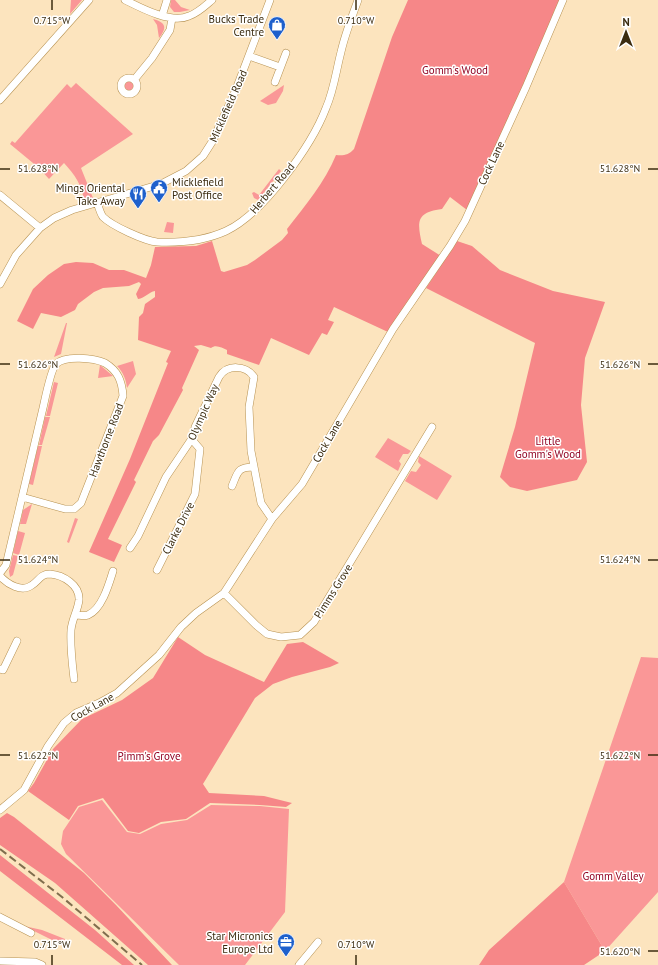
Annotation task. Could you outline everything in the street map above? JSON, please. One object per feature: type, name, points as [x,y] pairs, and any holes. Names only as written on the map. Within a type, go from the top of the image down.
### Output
[{"type":"street","points":[[0,100],[89,0]]},
{"type":"street","points":[[125,0],[162,16],[172,18],[188,17],[202,9],[212,0]]},
{"type":"street","points":[[162,16],[167,0]]},
{"type":"street","name":"Micklefield Road","points":[[0,284],[16,255],[40,228],[54,218],[72,210],[161,184],[186,171],[203,156],[219,128],[249,56],[270,0]]},
{"type":"street","name":"Herbert Road","points":[[97,203],[102,215],[106,219],[138,237],[155,242],[184,242],[203,239],[224,232],[245,219],[284,178],[310,140],[324,114],[334,85],[341,51],[358,0]]},
{"type":"street","name":"Cock Lane","points":[[0,810],[24,790],[48,746],[64,723],[76,713],[117,693],[159,655],[181,627],[202,608],[224,593],[272,519],[302,484],[393,329],[465,221],[526,87],[563,0]]},
{"type":"street","points":[[134,80],[152,58],[170,30],[172,18]]},
{"type":"street","points":[[275,82],[286,53]]},
{"type":"street","points":[[249,56],[280,67]]},
{"type":"street","points":[[0,195],[40,228]]},
{"type":"street","name":"Hawthorne Road","points":[[0,574],[6,565],[22,497],[54,367],[63,359],[77,358],[101,361],[111,367],[119,376],[122,384],[123,396],[82,503],[74,508],[65,509],[22,497]]},
{"type":"street","name":"Olympic Way","points":[[130,548],[138,536],[166,477],[191,441],[195,427],[220,375],[224,371],[232,368],[239,367],[244,369],[251,373],[254,377],[249,407],[251,451],[261,503],[272,519]]},
{"type":"street","name":"Pimms Grove","points":[[224,593],[267,634],[282,637],[300,635],[314,622],[432,427]]},
{"type":"street","name":"Clarke Drive","points":[[157,570],[195,494],[200,449],[194,442],[191,441]]},
{"type":"street","points":[[232,486],[239,470],[243,467],[254,467]]},
{"type":"street","points":[[75,615],[88,615],[97,607],[106,591],[113,571]]},
{"type":"street","points":[[0,574],[5,582],[25,588],[32,585],[42,575],[46,574],[58,576],[68,580],[74,585],[79,600],[72,623],[71,656],[74,679]]},
{"type":"street","points":[[0,669],[3,670],[17,641]]},
{"type":"street","points":[[0,917],[31,933]]},
{"type":"street","points":[[299,965],[318,942]]},
{"type":"street","points":[[0,961],[35,962],[42,965]]},
{"type":"green space","points":[[71,0],[82,0],[70,14]]},
{"type":"green space","points":[[171,0],[175,0],[181,7],[190,10],[174,12],[170,7]]},
{"type":"green space","name":"Gomm's Wood","points":[[408,0],[561,0],[554,11],[553,19],[544,40],[467,210],[450,197],[442,209],[433,210],[420,219],[419,230],[422,244],[441,256],[388,332],[334,307],[328,320],[334,322],[327,335],[322,333],[309,355],[271,338],[259,365],[227,354],[227,350],[219,347],[215,346],[211,348],[201,345],[194,346],[199,350],[182,388],[183,390],[159,435],[153,441],[134,480],[136,482],[108,539],[122,545],[114,562],[89,552],[130,459],[168,363],[166,362],[171,351],[138,340],[139,317],[143,313],[145,304],[155,297],[155,291],[138,299],[136,294],[141,284],[139,282],[129,286],[103,288],[94,292],[78,304],[75,310],[61,317],[41,313],[33,329],[17,321],[33,289],[48,275],[64,264],[76,262],[93,263],[109,270],[124,270],[146,278],[155,247],[196,246],[212,241],[221,271],[224,272],[247,265],[282,240],[288,233],[287,229],[308,203],[326,175],[336,155],[346,155],[354,149],[392,37]]},
{"type":"green space","points":[[153,19],[163,23],[164,26],[164,31],[159,38],[157,25]]},
{"type":"green space","points":[[128,79],[132,81],[134,85],[132,89],[128,91],[124,89],[122,85],[124,81]]},
{"type":"green space","points":[[76,83],[133,134],[81,168],[93,198],[84,201],[82,190],[77,180],[64,163],[49,179],[39,168],[10,144],[12,141],[15,143],[67,84],[71,88]]},
{"type":"green space","points":[[284,85],[283,91],[276,103],[268,105],[260,101]]},
{"type":"green space","points":[[279,169],[281,171],[258,200],[254,198],[252,193],[254,192],[259,195]]},
{"type":"green space","points":[[167,222],[174,223],[173,233],[164,232]]},
{"type":"green space","name":"Little Gomm's Wood","points":[[457,241],[472,246],[500,270],[553,291],[605,302],[585,358],[581,405],[587,462],[577,480],[527,491],[510,487],[500,477],[515,427],[535,343],[426,288]]},
{"type":"green space","points":[[66,323],[61,354],[54,357]]},
{"type":"green space","points":[[133,361],[136,374],[127,388],[124,376],[117,366]]},
{"type":"green space","points":[[100,365],[113,376],[98,378]]},
{"type":"green space","points":[[54,382],[58,383],[50,416],[46,416]]},
{"type":"green space","points":[[45,417],[50,417],[42,445],[39,445]]},
{"type":"green space","points":[[388,438],[411,451],[408,454],[403,454],[399,461],[401,464],[398,471],[375,457]]},
{"type":"green space","points":[[38,446],[42,446],[33,485],[29,484]]},
{"type":"green space","points":[[419,456],[452,476],[437,500],[405,481],[411,471],[416,472],[421,465],[418,462]]},
{"type":"green space","points":[[32,504],[26,524],[20,524],[23,510]]},
{"type":"green space","points":[[75,518],[78,519],[69,543],[67,542]]},
{"type":"green space","points":[[18,531],[25,533],[19,555],[13,553]]},
{"type":"green space","points":[[13,555],[18,556],[13,575],[10,577],[9,571]]},
{"type":"green space","name":"Pimm's Grove","points":[[178,637],[205,655],[264,682],[287,644],[303,642],[339,663],[273,684],[255,698],[203,784],[209,793],[264,796],[292,803],[286,807],[210,803],[186,819],[161,822],[139,833],[128,831],[103,798],[78,806],[69,820],[28,791],[53,749],[82,719],[122,700],[153,678]]},
{"type":"green space","name":"Gomm Valley","points":[[641,657],[658,658],[658,892],[605,951],[564,882]]},
{"type":"green space","points":[[102,800],[127,832],[140,834],[161,824],[187,820],[211,805],[260,806],[289,809],[285,912],[245,965],[179,965],[66,854],[61,844],[63,831],[79,807]]},
{"type":"green space","points":[[7,813],[84,873],[172,965],[148,965],[55,883],[0,845],[0,818]]},
{"type":"green space","points":[[0,855],[95,930],[134,965],[122,965],[0,871]]},
{"type":"green space","points":[[564,882],[605,951],[584,965],[479,965],[489,950]]},
{"type":"green space","points":[[24,926],[42,930],[65,939],[62,945]]},
{"type":"railway","points":[[0,849],[62,897],[142,965]]},
{"type":"place","name":"Bucks Trade Centre","points":[[277,40]]},
{"type":"place","name":"Micklefield Post Office","points":[[159,203]]},
{"type":"place","name":"Mings Oriental Take Away","points":[[138,209]]},
{"type":"place","name":"Star Micronics Europe Ltd","points":[[286,957]]}]
